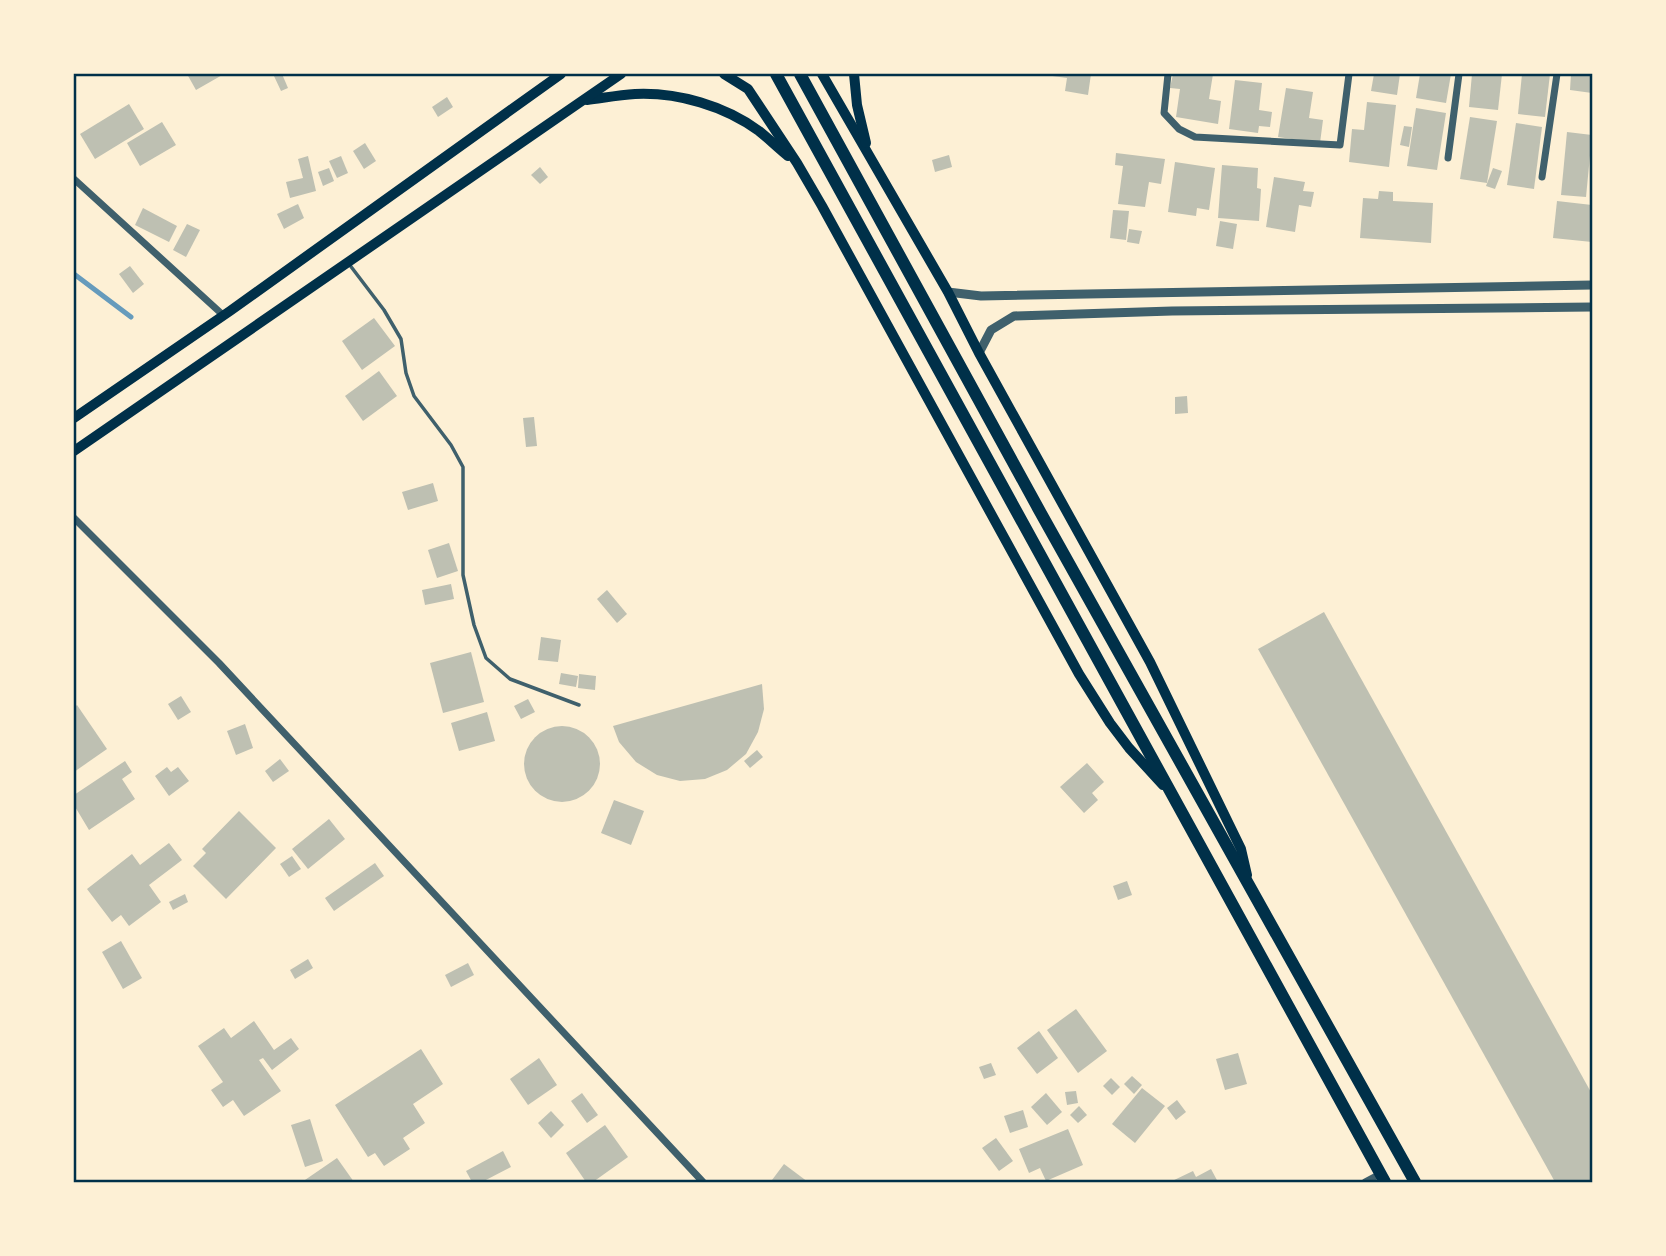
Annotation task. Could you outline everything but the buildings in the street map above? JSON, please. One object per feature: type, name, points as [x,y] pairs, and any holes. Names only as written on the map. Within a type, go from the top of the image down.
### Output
[{"type":"main road","points":[[74,418],[561,74]]},
{"type":"main road","points":[[74,451],[621,74]]},
{"type":"main road","points":[[724,74],[748,89],[822,206],[1079,674],[1129,748],[1171,794]]},
{"type":"main road","points":[[776,74],[1383,1178]]},
{"type":"main road","points":[[800,74],[1038,508],[1415,1182]]},
{"type":"main road","points":[[822,74],[948,292],[1150,662],[1241,849],[1249,885]]},
{"type":"main road","points":[[853,74],[869,156]]},
{"type":"main road","points":[[584,100],[637,94],[669,95],[703,104],[731,114],[758,131],[796,163]]},
{"type":"street","points":[[1168,74],[1164,113],[1179,129],[1195,137],[1340,145],[1349,74]]},
{"type":"street","points":[[1448,158],[1459,74]]},
{"type":"street","points":[[1542,177],[1557,74]]},
{"type":"street","points":[[74,179],[223,315]]},
{"type":"street","points":[[948,292],[981,296],[1592,285]]},
{"type":"street","points":[[979,353],[991,330],[1014,316],[1172,311],[1592,306]]},
{"type":"street","points":[[74,518],[219,663],[703,1182]]},
{"type":"street","points":[[1365,1182],[1383,1178]]},
{"type":"lane","points":[[348,262],[384,310],[401,339],[406,373],[414,396],[463,467],[463,575],[474,625],[486,659],[510,679],[579,705]]},
{"type":"waterway","points":[[74,274],[131,317]]}]
